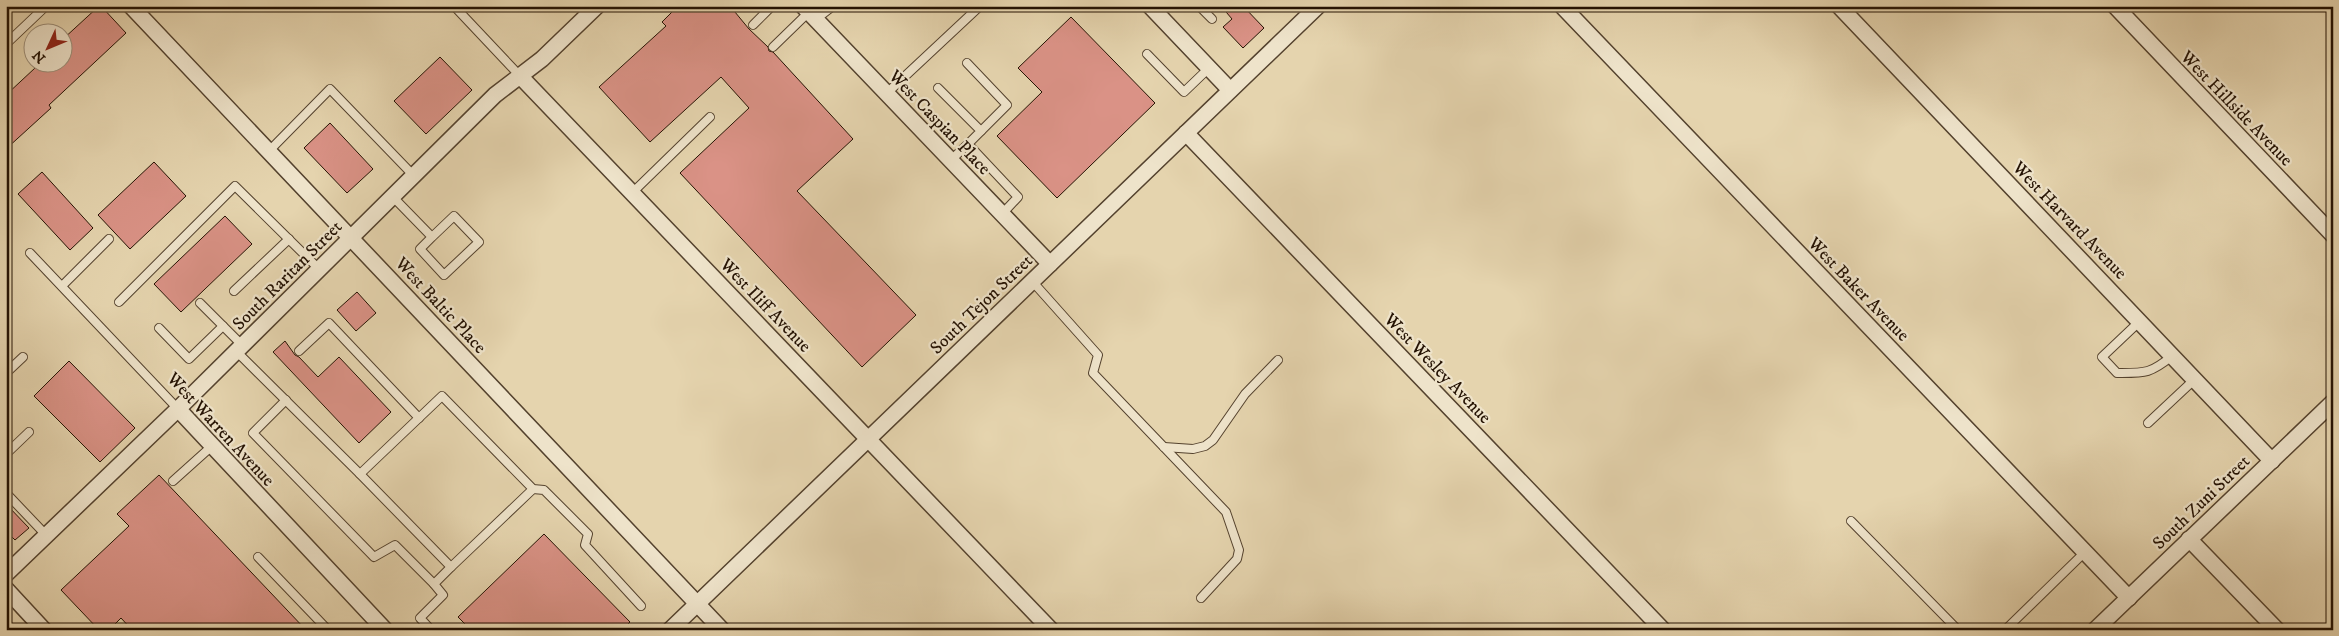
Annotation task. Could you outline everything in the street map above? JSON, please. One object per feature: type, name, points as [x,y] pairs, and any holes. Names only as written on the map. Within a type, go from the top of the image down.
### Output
[{"type":"street","name":"West Baltic Place","points":[[131,6],[722,630]]},
{"type":"street","name":"South Raritan Street","points":[[6,574],[178,409],[495,95],[542,59],[597,6]]},
{"type":"street","points":[[1150,6],[1230,90]]},
{"type":"street","name":"South Tejon Street","points":[[670,630],[1318,6]]},
{"type":"street","name":"West Baker Avenue","points":[[1562,6],[2128,598]]},
{"type":"street","name":"West Harvard Avenue","points":[[1839,6],[2272,461]]},
{"type":"street","name":"West Hillside Avenue","points":[[2115,6],[2333,235]]},
{"type":"street","name":"West Caspian Place","points":[[809,13],[1050,264]]},
{"type":"street","name":"West Iliff Avenue","points":[[520,76],[1051,630]]},
{"type":"street","name":"West Wesley Avenue","points":[[1186,133],[1662,630]]},
{"type":"street","name":"South Zuni Street","points":[[2095,630],[2333,402]]},
{"type":"street","name":"West Warren Avenue","points":[[178,409],[385,630]]},
{"type":"street","points":[[2190,539],[2277,630]]},
{"type":"street","points":[[6,589],[44,630]]},
{"type":"lane","points":[[6,44],[46,6]]},
{"type":"lane","name":"West Iliff Avenue","points":[[454,6],[520,76]]},
{"type":"lane","points":[[752,25],[772,6]]},
{"type":"lane","points":[[773,47],[809,13],[833,6]]},
{"type":"lane","points":[[887,93],[980,6]]},
{"type":"lane","points":[[1199,6],[1212,19]]},
{"type":"lane","points":[[1147,54],[1184,92],[1209,68]]},
{"type":"lane","points":[[951,160],[1007,105],[967,63]]},
{"type":"lane","points":[[269,150],[330,88],[414,176]]},
{"type":"lane","points":[[938,88],[981,132]]},
{"type":"lane","points":[[632,193],[710,117]]},
{"type":"lane","points":[[968,144],[1018,198],[1002,214]]},
{"type":"lane","points":[[119,302],[235,186],[319,269]]},
{"type":"lane","points":[[392,196],[432,237]]},
{"type":"lane","points":[[454,216],[479,242],[444,275],[420,249],[432,237],[454,216]]},
{"type":"lane","points":[[62,286],[110,239]]},
{"type":"lane","points":[[234,291],[289,239]]},
{"type":"lane","name":"West Warren Avenue","points":[[30,253],[178,409]]},
{"type":"lane","points":[[1032,281],[1098,355],[1093,373],[1226,512],[1239,550],[1237,559],[1201,598]]},
{"type":"lane","points":[[200,303],[223,326],[239,348],[286,400],[451,568]]},
{"type":"lane","points":[[2140,321],[2102,357],[2117,373],[2144,373],[2157,369],[2172,356]]},
{"type":"lane","points":[[299,351],[329,323],[419,418]]},
{"type":"lane","points":[[159,328],[189,359],[223,326]]},
{"type":"lane","points":[[6,373],[23,357]]},
{"type":"lane","points":[[1164,447],[1193,449],[1205,446],[1213,440],[1245,394],[1278,360]]},
{"type":"lane","points":[[2148,423],[2195,379]]},
{"type":"lane","points":[[360,474],[442,396],[532,489],[544,490],[588,534],[585,545],[641,606]]},
{"type":"lane","points":[[286,400],[253,433],[374,557],[395,545],[434,584],[443,595],[420,618],[432,630]]},
{"type":"lane","points":[[6,454],[29,432]]},
{"type":"lane","points":[[173,482],[212,446]]},
{"type":"lane","points":[[434,584],[532,489]]},
{"type":"lane","points":[[6,493],[46,535]]},
{"type":"lane","points":[[1850,521],[1958,630]]},
{"type":"lane","points":[[2005,630],[2085,552]]},
{"type":"lane","points":[[258,557],[328,630]]},
{"type":"building","points":[[101,6],[126,33],[49,105],[51,108],[6,149],[6,95],[31,72],[72,72],[72,31]]},
{"type":"building","points":[[678,6],[730,6],[749,29],[768,47],[769,51],[773,52],[853,139],[797,191],[916,315],[862,367],[680,173],[749,108],[721,77],[650,142],[599,87],[666,26],[662,22]]},
{"type":"building","points":[[1221,6],[1243,6],[1264,28],[1243,48],[1223,27],[1232,19]]},
{"type":"building","points":[[1071,17],[1155,103],[1057,198],[997,136],[1042,92],[1018,68]]},
{"type":"building","points":[[440,57],[472,90],[426,134],[394,101]]},
{"type":"building","points":[[330,123],[373,169],[347,193],[304,148]]},
{"type":"building","points":[[154,162],[186,196],[130,249],[98,215]]},
{"type":"building","points":[[42,172],[93,228],[70,250],[18,194]]},
{"type":"building","points":[[225,216],[252,244],[181,312],[154,284]]},
{"type":"building","points":[[357,292],[376,313],[356,331],[337,310]]},
{"type":"building","points":[[285,341],[295,355],[318,377],[339,357],[391,412],[359,443],[273,352]]},
{"type":"building","points":[[69,361],[135,428],[100,462],[34,396]]},
{"type":"building","points":[[159,475],[306,630],[132,630],[121,618],[109,630],[99,630],[61,590],[129,526],[117,514]]},
{"type":"building","points":[[6,504],[29,528],[15,540],[6,531]]},
{"type":"building","points":[[544,534],[630,622],[622,630],[471,630],[458,617]]}]
